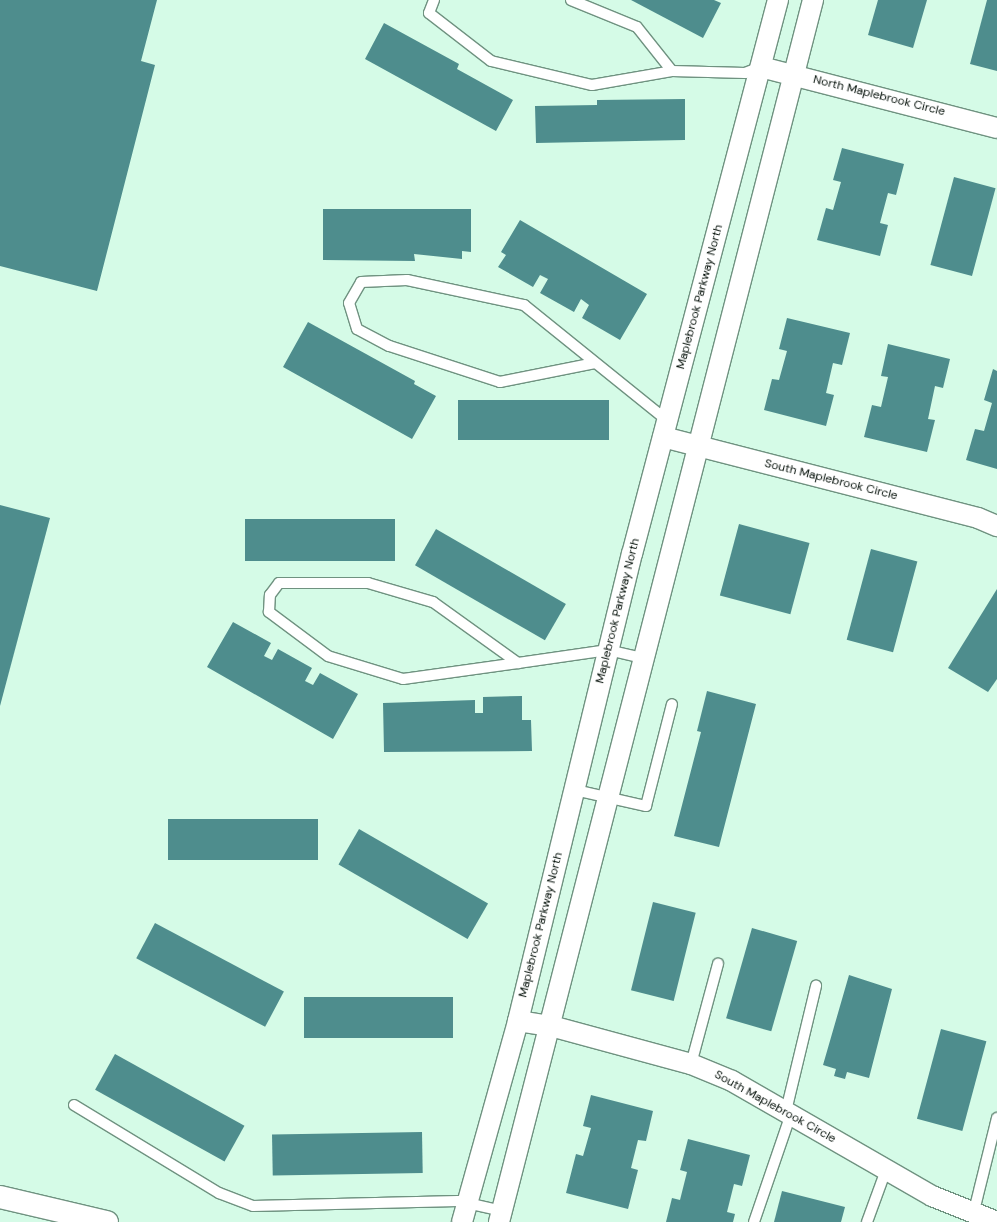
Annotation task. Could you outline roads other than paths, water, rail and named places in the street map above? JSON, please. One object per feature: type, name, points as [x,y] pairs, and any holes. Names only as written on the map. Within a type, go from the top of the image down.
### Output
[{"type":"main road","points":[[0,1197],[107,1222]]},
{"type":"street","name":"Maplebrook Parkway North","points":[[462,1222],[518,1021],[608,650],[778,0]]},
{"type":"street","points":[[501,1217],[609,798],[697,446],[813,0]]},
{"type":"street","name":"North Maplebrook Circle","points":[[761,67],[997,128]]},
{"type":"street","name":"South Maplebrook Circle","points":[[665,429],[697,446],[997,526]]},
{"type":"street","name":"South Maplebrook Circle","points":[[518,1021],[551,1026],[691,1064],[732,1081],[972,1218],[997,1222]]},
{"type":"lane","points":[[434,0],[429,13],[491,61],[592,85],[672,71],[745,73],[761,67]]},
{"type":"lane","points":[[571,0],[636,27],[672,71]]},
{"type":"lane","points":[[595,362],[500,382],[389,346],[357,330],[350,303],[361,282],[407,280],[524,305],[595,362],[665,429]]},
{"type":"lane","points":[[518,663],[432,602],[368,583],[279,583],[270,595],[269,612],[328,656],[403,679],[518,663],[608,650],[644,658]]},
{"type":"lane","points":[[575,790],[646,806],[672,704]]},
{"type":"lane","points":[[691,1064],[718,964]]},
{"type":"lane","points":[[754,1222],[788,1112],[816,986]]},
{"type":"lane","points":[[74,1105],[219,1193],[253,1206],[468,1202],[501,1217]]},
{"type":"lane","points":[[972,1218],[997,1118]]},
{"type":"lane","points":[[867,1222],[886,1170]]}]
